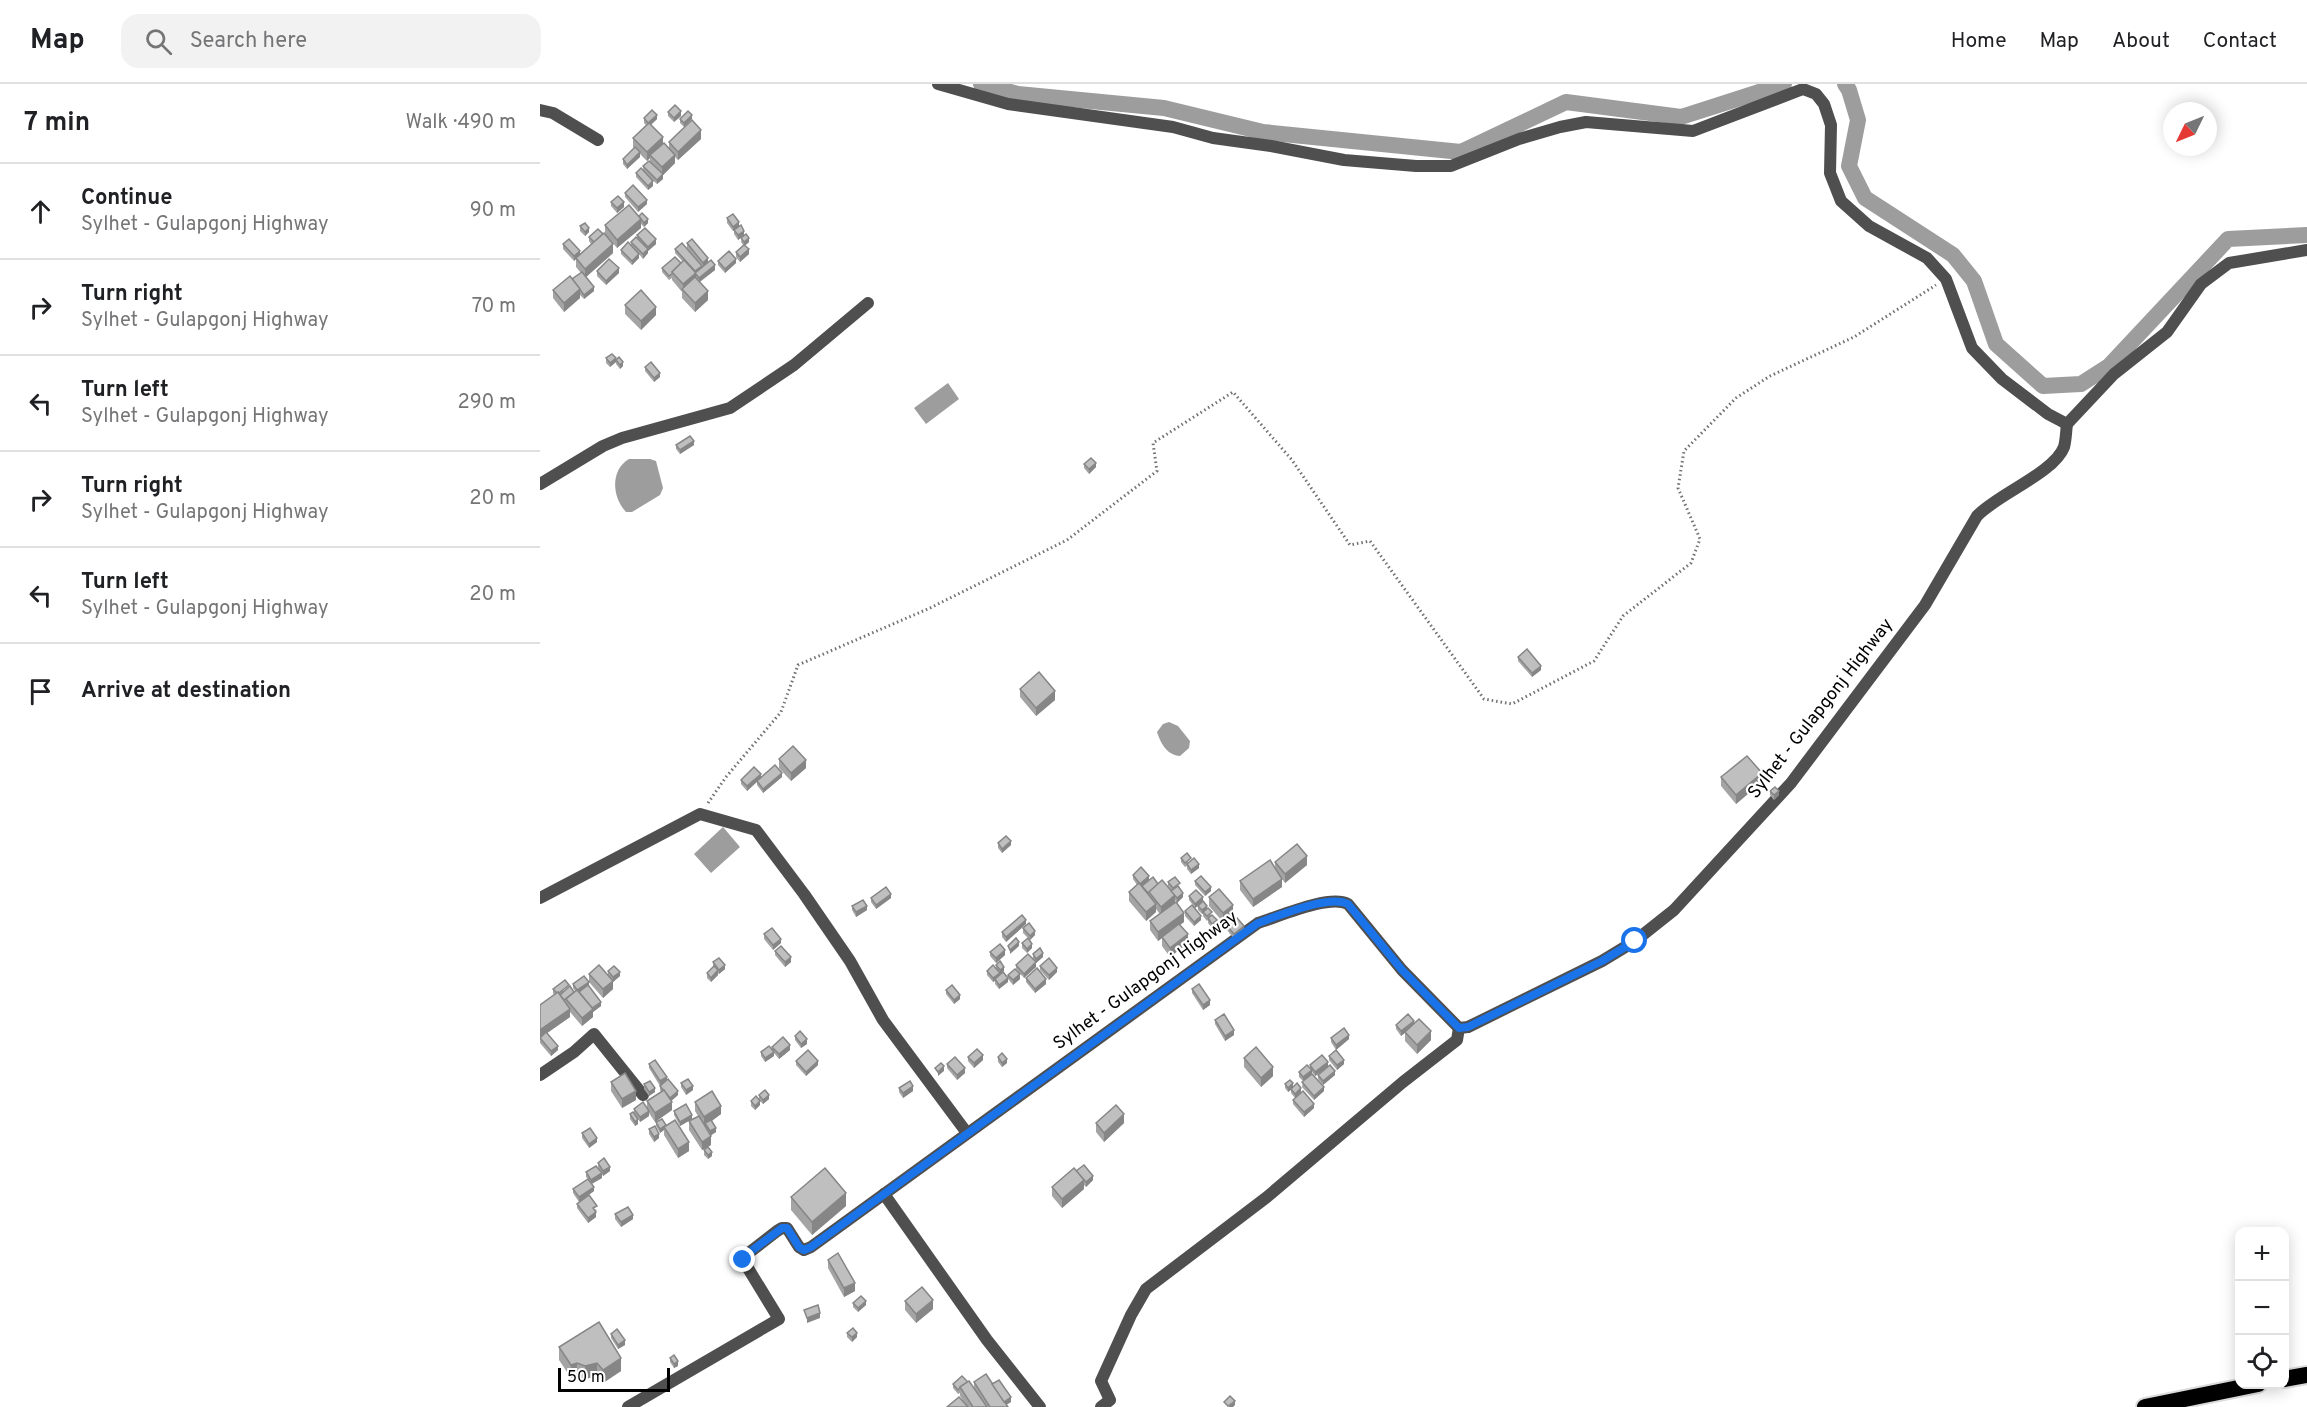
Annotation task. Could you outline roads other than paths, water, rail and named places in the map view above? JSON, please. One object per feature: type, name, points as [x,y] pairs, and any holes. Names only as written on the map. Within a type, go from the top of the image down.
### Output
[{"type":"highway","points":[[2289,1378],[2307,1375]]},
{"type":"highway","points":[[2145,1407],[2235,1389]]},
{"type":"street","points":[[938,84],[1008,104],[1173,128],[1213,138],[1344,160],[1416,166],[1451,165],[1519,139],[1586,122],[1694,131],[1803,89],[1816,94],[1824,104],[1831,125],[1830,173],[1841,201],[1869,226],[1928,258],[1946,279],[1972,348],[2002,379],[2049,414],[2067,424],[2114,374],[2167,332],[2201,284],[2229,263],[2307,250]]},
{"type":"street","points":[[540,110],[553,113],[598,140]]},
{"type":"street","points":[[540,484],[603,446],[622,438],[730,408],[794,365],[868,303]]},
{"type":"street","name":"Sylhet - Gulapgonj Highway","points":[[628,1407],[779,1319],[743,1260],[746,1255],[782,1228],[787,1228],[799,1247],[804,1250],[811,1247],[1250,927],[1313,905],[1341,900],[1348,904],[1402,970],[1459,1028],[1468,1027],[1602,961],[1635,941],[1674,910],[1791,783],[1925,605],[1977,516],[1988,504],[2036,476],[2055,459],[2064,447],[2067,424]]},
{"type":"street","points":[[540,898],[700,814],[756,830],[850,961],[883,1020],[967,1133]]},
{"type":"street","points":[[1101,1407],[1110,1400],[1101,1381],[1131,1315],[1146,1289],[1267,1197],[1403,1082],[1457,1040],[1459,1028]]},
{"type":"street","points":[[540,1076],[574,1052],[594,1034],[643,1095]]},
{"type":"street","points":[[884,1194],[987,1340],[1040,1407]]},
{"type":"waterway","points":[[981,84],[1018,94],[1164,108],[1263,132],[1461,152],[1566,102],[1681,117],[1784,84]]},
{"type":"waterway","points":[[1845,84],[1858,120],[1849,166],[1865,198],[1953,255],[1974,281],[1996,344],[2043,386],[2081,384],[2109,366],[2228,239],[2307,235]]}]
